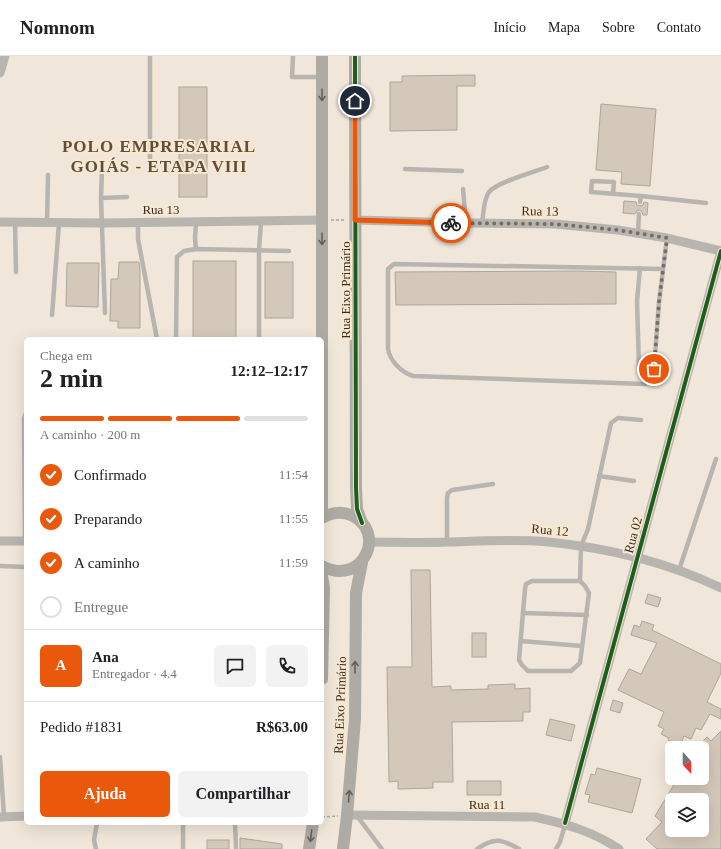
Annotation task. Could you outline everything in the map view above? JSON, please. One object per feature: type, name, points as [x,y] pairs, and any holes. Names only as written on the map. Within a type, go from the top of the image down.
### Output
[{"type":"street","points":[[0,73],[5,56]]},
{"type":"street","name":"Rua Eixo Primário","points":[[322,56],[322,337]]},
{"type":"street","name":"Rua Eixo Primário","points":[[343,849],[352,815],[355,719],[356,592],[362,562],[366,556],[369,542],[368,535],[357,509],[356,488],[355,56]]},
{"type":"street","name":"Rua 13","points":[[0,222],[102,224],[138,222],[261,222],[322,220]]},
{"type":"street","name":"Rua 13","points":[[355,220],[555,224],[638,233],[667,238],[721,251]]},
{"type":"street","name":"Rua 02","points":[[565,823],[721,251]]},
{"type":"street","points":[[324,517],[337,513],[347,513],[362,523]]},
{"type":"street","points":[[0,541],[24,541]]},
{"type":"street","name":"Rua 12","points":[[369,542],[513,541],[547,542],[581,546],[638,557],[679,570],[721,588]]},
{"type":"street","points":[[324,567],[338,572],[347,571],[362,562]]},
{"type":"street","name":"Rua 11","points":[[352,815],[535,817],[565,823],[604,839],[619,849]]},
{"type":"street","points":[[2,816],[24,816]]},
{"type":"street","points":[[309,849],[313,825]]},
{"type":"lane","points":[[150,56],[150,171]]},
{"type":"lane","points":[[293,56],[292,77],[322,77]]},
{"type":"lane","points":[[482,223],[486,198],[494,187],[501,183],[547,167]]},
{"type":"lane","points":[[102,168],[101,198],[105,313]]},
{"type":"lane","points":[[405,169],[462,171]]},
{"type":"lane","points":[[47,223],[48,175]]},
{"type":"lane","points":[[613,193],[614,182],[592,181],[591,192],[706,203]]},
{"type":"lane","points":[[463,189],[466,223]]},
{"type":"lane","points":[[640,202],[641,196]]},
{"type":"lane","points":[[101,198],[127,197]]},
{"type":"lane","points":[[638,233],[639,214]]},
{"type":"lane","points":[[15,222],[16,272]]},
{"type":"lane","points":[[138,222],[138,239],[157,337]]},
{"type":"lane","points":[[196,222],[196,249]]},
{"type":"lane","points":[[260,337],[259,250],[261,222]]},
{"type":"lane","points":[[52,315],[59,223]]},
{"type":"lane","points":[[663,269],[394,264],[388,269],[389,357],[407,374],[413,376],[645,384],[651,381],[654,369],[659,302],[667,238]]},
{"type":"lane","points":[[176,337],[177,257],[184,251],[196,249],[289,251]]},
{"type":"lane","points":[[639,368],[637,301],[640,268]]},
{"type":"lane","points":[[24,418],[24,525]]},
{"type":"lane","points":[[580,581],[581,546],[588,529],[610,423],[618,418],[641,420]]},
{"type":"lane","points":[[679,570],[716,459]]},
{"type":"lane","points":[[599,476],[634,481]]},
{"type":"lane","points":[[448,542],[447,498],[449,491],[493,484]]},
{"type":"lane","points":[[0,566],[24,567]]},
{"type":"lane","points":[[532,581],[580,581],[589,593],[580,663],[571,670],[528,671],[519,660],[523,613],[526,584],[532,581]]},
{"type":"lane","points":[[523,613],[587,615]]},
{"type":"lane","points":[[521,641],[582,646]]},
{"type":"lane","points":[[0,757],[2,816]]},
{"type":"lane","points":[[352,815],[382,849]]},
{"type":"lane","points":[[556,849],[560,842],[565,823]]},
{"type":"lane","points":[[96,849],[94,840],[97,825]]},
{"type":"lane","points":[[183,825],[183,849]]},
{"type":"lane","points":[[235,825],[236,849]]},
{"type":"lane","points":[[477,849],[492,841],[499,840],[507,842],[519,849]]},
{"type":"path","points":[[322,220],[355,220]]},
{"type":"path","points":[[324,817],[352,815]]},
{"type":"building","points":[[475,75],[475,86],[457,86],[457,130],[390,131],[390,82],[402,82],[402,76]]},
{"type":"building","points":[[179,87],[207,87],[207,197],[179,197]]},
{"type":"building","points":[[601,104],[656,109],[650,186],[621,184],[622,172],[596,170]]},
{"type":"building","points":[[624,201],[636,202],[637,205],[640,206],[643,205],[644,202],[648,203],[647,215],[643,215],[640,210],[635,214],[623,213]]},
{"type":"building","points":[[193,261],[236,261],[236,337],[193,337]]},
{"type":"building","points":[[119,262],[139,262],[140,328],[118,328],[118,321],[110,321],[111,279],[118,279]]},
{"type":"building","points":[[265,262],[293,262],[293,318],[265,318]]},
{"type":"building","points":[[67,263],[99,263],[98,307],[66,306]]},
{"type":"building","points":[[395,272],[616,272],[616,304],[396,305]]},
{"type":"building","points":[[411,570],[430,570],[432,687],[451,686],[451,690],[488,689],[488,685],[515,684],[515,689],[530,688],[530,712],[523,712],[523,721],[452,722],[453,782],[433,782],[433,788],[398,789],[398,781],[389,782],[387,667],[412,667]]},
{"type":"building","points":[[648,594],[661,598],[658,607],[645,603]]},
{"type":"building","points":[[642,621],[654,625],[652,630],[721,664],[721,673],[707,702],[721,709],[721,719],[710,714],[701,730],[696,728],[691,739],[684,736],[682,741],[668,740],[669,738],[661,734],[664,729],[658,726],[664,712],[618,690],[629,669],[641,674],[657,643],[631,635],[634,625],[640,627]]},
{"type":"building","points":[[472,633],[486,633],[486,657],[472,657]]},
{"type":"building","points":[[613,700],[623,703],[620,713],[610,710]]},
{"type":"building","points":[[550,719],[575,725],[571,741],[546,735]]},
{"type":"building","points":[[721,731],[721,849],[657,849],[646,839],[662,822],[655,816],[665,799],[665,837],[709,837],[709,793],[669,793],[674,785],[709,785],[709,741],[703,741],[707,737],[711,741]]},
{"type":"building","points":[[597,768],[641,779],[632,813],[588,802],[590,795],[585,794],[591,774],[595,775]]},
{"type":"building","points":[[467,781],[501,781],[501,795],[467,795]]},
{"type":"building","points":[[240,838],[282,844],[282,849],[240,849]]},
{"type":"building","points":[[207,840],[229,840],[229,849],[207,849]]},
{"type":"cycle path","points":[[355,56],[356,488],[357,509],[362,523]]},
{"type":"cycle path","points":[[565,823],[721,251]]},
{"type":"way so far","points":[[451,223],[555,224],[618,230],[667,238],[659,302],[654,369]]},
{"type":"district","name":"POLO EMPRESARIAL GOIÁS - ETAPA VIII","points":[[159,156]]},
{"type":"route","points":[[355,101],[355,220],[451,223]]}]
